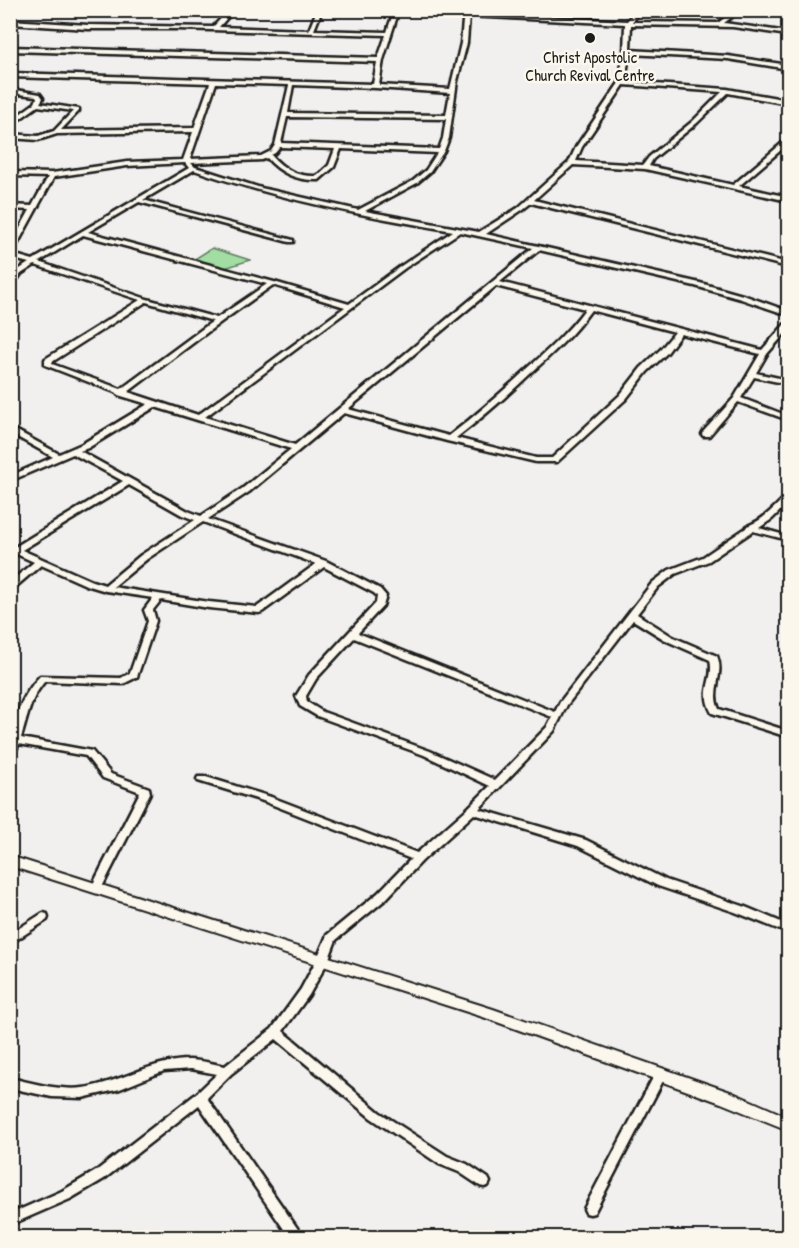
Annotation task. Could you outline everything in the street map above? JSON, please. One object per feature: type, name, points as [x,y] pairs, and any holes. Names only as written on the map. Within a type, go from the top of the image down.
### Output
[{"type":"main road","points":[[10,861],[488,1013],[727,1098],[789,1124]]},
{"type":"street","points":[[214,28],[232,10]]},
{"type":"street","points":[[311,32],[320,10]]},
{"type":"street","points":[[376,86],[380,60],[397,10]]},
{"type":"street","points":[[481,234],[530,201],[572,163],[579,147],[622,83],[627,52],[628,23],[639,10]]},
{"type":"street","points":[[720,24],[739,10]]},
{"type":"street","points":[[782,10],[789,12]]},
{"type":"street","points":[[359,212],[415,183],[428,171],[441,151],[446,138],[447,117],[464,43],[467,12],[628,23],[720,24],[789,33]]},
{"type":"street","points":[[10,22],[88,27],[214,28],[389,34]]},
{"type":"street","points":[[10,49],[380,60]]},
{"type":"street","points":[[627,52],[706,54],[756,60],[789,67]]},
{"type":"street","points":[[10,75],[291,86],[376,86],[453,91]]},
{"type":"street","points":[[186,161],[213,83]]},
{"type":"street","points":[[622,83],[727,92],[789,102]]},
{"type":"street","points":[[10,174],[52,175],[127,164],[252,160],[268,155],[278,145],[291,86]]},
{"type":"street","points":[[10,124],[37,104],[40,98],[38,95],[11,91]]},
{"type":"street","points":[[645,167],[651,158],[727,92]]},
{"type":"street","points":[[37,104],[77,110],[56,132]]},
{"type":"street","points":[[285,114],[447,117]]},
{"type":"street","points":[[10,136],[38,138],[56,132],[195,130]]},
{"type":"street","points":[[735,186],[789,141]]},
{"type":"street","points":[[278,145],[441,151]]},
{"type":"street","points":[[268,155],[276,166],[290,175],[319,178],[332,166],[339,147]]},
{"type":"street","points":[[186,161],[193,168],[219,178],[359,212],[481,234],[719,289],[789,313]]},
{"type":"street","points":[[572,163],[645,167],[789,199]]},
{"type":"street","points":[[10,286],[18,273],[34,262],[193,168]]},
{"type":"street","points":[[52,175],[10,254],[145,300],[218,321]]},
{"type":"street","points":[[137,200],[291,241]]},
{"type":"street","points":[[530,201],[789,265]]},
{"type":"street","points":[[10,207],[34,208]]},
{"type":"street","points":[[199,418],[403,267],[459,230]]},
{"type":"street","points":[[82,233],[350,306]]},
{"type":"street","points":[[106,588],[144,557],[246,490],[538,247]]},
{"type":"street","points":[[121,393],[272,283]]},
{"type":"street","points":[[494,283],[764,353]]},
{"type":"street","points":[[145,300],[48,361],[52,367],[154,404],[296,448]]},
{"type":"street","points":[[450,439],[488,410],[558,345],[573,330],[590,307]]},
{"type":"street","points":[[706,434],[737,399],[764,353],[789,326]]},
{"type":"street","points":[[343,410],[536,460],[554,460],[623,398],[644,370],[664,351],[679,331]]},
{"type":"street","points":[[751,374],[789,382]]},
{"type":"street","points":[[737,399],[789,418]]},
{"type":"street","points":[[10,479],[74,451],[154,404]]},
{"type":"street","points":[[10,429],[58,457]]},
{"type":"street","points":[[74,451],[185,513],[323,563],[377,591],[382,596],[380,604],[312,677],[301,696],[303,704],[320,714],[427,753],[497,785]]},
{"type":"street","points":[[14,549],[129,481]]},
{"type":"street","points":[[10,1220],[66,1195],[100,1175],[200,1097],[227,1071],[276,1032],[305,992],[322,961],[331,938],[382,896],[418,858],[472,810],[551,729],[563,704],[655,585],[672,572],[706,559],[769,517],[789,499]]},
{"type":"street","points":[[750,528],[789,538]]},
{"type":"street","points":[[14,549],[106,588],[209,605],[259,610],[323,563]]},
{"type":"street","points":[[10,587],[40,561]]},
{"type":"street","points":[[10,753],[17,740],[22,709],[30,692],[43,678],[123,681],[134,675],[153,621],[148,610],[160,596]]},
{"type":"street","points":[[632,615],[670,639],[714,658],[716,669],[710,689],[712,706],[716,711],[789,734]]},
{"type":"street","points":[[353,634],[557,716]]},
{"type":"street","points":[[17,740],[89,753],[107,776],[145,790],[146,793],[96,888]]},
{"type":"street","points":[[201,779],[267,799],[418,858]]},
{"type":"street","points":[[472,810],[582,843],[662,883],[789,929]]},
{"type":"street","points":[[10,940],[43,917]]},
{"type":"street","points":[[276,1032],[375,1115],[443,1160],[463,1168],[484,1182]]},
{"type":"street","points":[[10,1083],[52,1092],[82,1093],[120,1084],[163,1067],[191,1064],[227,1071]]},
{"type":"street","points":[[590,1209],[660,1075]]},
{"type":"street","points":[[200,1097],[298,1238]]},
{"type":"green space","points":[[212,248],[250,260],[222,269],[193,260]]},
{"type":"place","name":"Christ Apostolic Church Revival Centre","points":[[590,38]]}]
